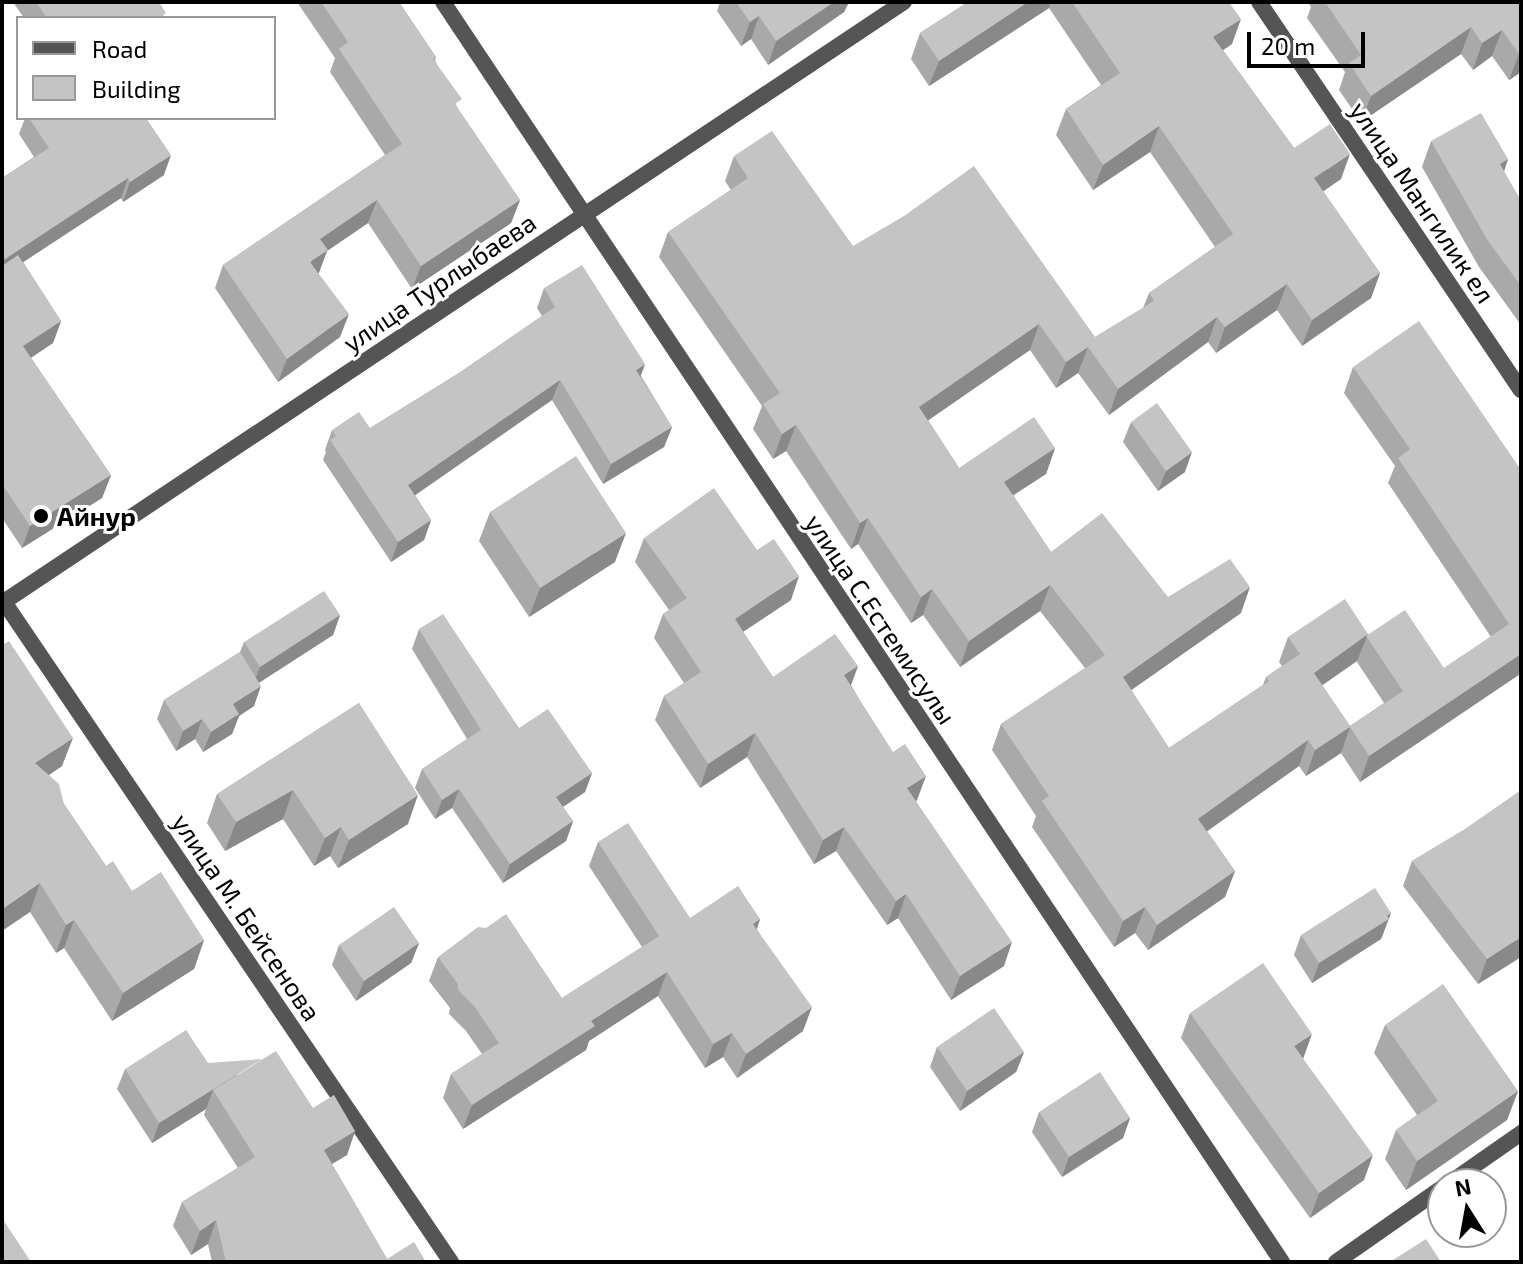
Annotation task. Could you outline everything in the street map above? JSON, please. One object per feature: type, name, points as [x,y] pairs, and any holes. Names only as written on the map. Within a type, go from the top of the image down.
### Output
[{"type":"street","name":"улица С.Естемисулы","points":[[443,2],[582,216],[1282,1262]]},
{"type":"street","name":"улица Турлыбаева","points":[[3,601],[904,2]]},
{"type":"street","name":"улица Мангилик ел","points":[[1259,2],[1521,390]]},
{"type":"street","name":"улица М. Бейсенова","points":[[3,601],[451,1262]]},
{"type":"street","points":[[1471,1168],[1521,1133]]},
{"type":"street","points":[[1336,1262],[1427,1199]]},
{"type":"building","points":[[36,2],[159,2],[166,13],[162,16],[46,16]]},
{"type":"building","points":[[321,2],[399,2],[436,57],[433,59],[462,99],[455,104],[520,200],[421,266],[377,200],[320,239],[328,250],[310,262],[349,314],[287,359],[223,265],[402,144],[339,49],[348,42]]},
{"type":"building","points":[[736,2],[834,2],[776,41],[759,16],[750,22]]},
{"type":"building","points":[[968,2],[1028,2],[939,61],[920,33]]},
{"type":"building","points":[[1072,2],[1229,2],[1241,19],[1213,37],[1294,148],[1330,124],[1350,154],[1314,178],[1380,273],[1312,320],[1287,284],[1225,327],[1217,317],[1118,389],[1088,347],[1066,362],[1039,324],[919,407],[959,468],[1034,417],[1055,448],[1004,482],[1051,552],[1102,513],[1168,597],[1230,559],[1250,587],[1123,677],[1169,748],[1269,681],[1266,677],[1300,654],[1288,637],[1345,599],[1368,634],[1314,673],[1350,726],[1403,691],[1366,636],[1405,610],[1444,668],[1509,624],[1398,458],[1410,449],[1353,367],[1419,321],[1521,470],[1521,654],[1369,756],[1350,727],[1315,750],[1308,740],[1198,819],[1235,871],[1157,925],[1145,907],[1123,921],[1042,801],[1049,796],[1001,724],[1105,655],[1050,585],[969,641],[932,589],[921,597],[868,518],[860,523],[796,425],[782,434],[763,404],[780,393],[668,232],[748,178],[734,156],[772,131],[853,246],[904,216],[974,166],[1095,337],[1154,301],[1149,293],[1233,234],[1159,126],[1103,165],[1066,109],[1120,73]]},
{"type":"building","points":[[1325,2],[1521,2],[1521,52],[1519,54],[1502,30],[1482,43],[1471,27],[1371,96],[1349,63],[1361,55]]},
{"type":"building","points":[[1481,113],[1508,159],[1500,164],[1521,201],[1521,286],[1488,241],[1431,141]]},
{"type":"building","points":[[30,120],[147,120],[171,155],[130,182],[128,178],[2,261],[2,178],[49,148]]},
{"type":"building","points":[[18,255],[61,321],[23,346],[111,475],[30,526],[2,484],[2,266]]},
{"type":"building","points":[[582,265],[645,364],[636,370],[672,427],[611,464],[560,380],[408,485],[431,520],[398,542],[330,440],[336,436],[332,430],[359,412],[370,428],[459,373],[555,307],[544,288]]},
{"type":"building","points":[[1157,403],[1192,452],[1166,471],[1131,422]]},
{"type":"building","points":[[576,456],[626,533],[540,588],[490,512]]},
{"type":"building","points":[[714,488],[757,550],[774,539],[799,576],[735,619],[773,677],[835,634],[858,666],[844,675],[893,752],[905,744],[926,776],[907,788],[1012,942],[960,976],[906,894],[896,901],[844,827],[823,840],[755,733],[708,764],[664,696],[701,672],[663,614],[687,598],[644,538]]},
{"type":"building","points":[[324,591],[340,615],[260,667],[244,642]]},
{"type":"building","points":[[443,614],[519,728],[548,709],[592,773],[556,797],[573,821],[510,864],[459,789],[442,800],[422,769],[481,730],[419,629]]},
{"type":"building","points":[[9,641],[73,738],[35,763],[59,784],[64,804],[106,866],[113,861],[132,891],[161,872],[204,940],[123,993],[74,920],[66,925],[40,883],[2,909],[2,645]]},
{"type":"building","points":[[240,652],[261,686],[233,704],[239,714],[211,732],[202,719],[183,731],[164,700]]},
{"type":"building","points":[[359,703],[418,795],[349,840],[341,827],[325,838],[293,790],[236,822],[217,794]]},
{"type":"building","points":[[1521,790],[1521,937],[1487,959],[1412,861]]},
{"type":"building","points":[[628,823],[690,918],[738,886],[760,919],[753,924],[812,1007],[746,1054],[732,1033],[713,1044],[667,972],[591,1021],[595,1026],[472,1105],[451,1074],[499,1043],[475,1007],[458,990],[458,984],[438,957],[478,927],[486,928],[506,914],[562,998],[659,936],[598,842]]},
{"type":"building","points":[[1375,888],[1391,913],[1387,916],[1389,919],[1319,963],[1301,935]]},
{"type":"building","points":[[394,907],[419,943],[364,981],[339,945]]},
{"type":"building","points":[[1263,963],[1312,1034],[1294,1046],[1373,1155],[1319,1193],[1190,1013]]},
{"type":"building","points":[[1443,984],[1518,1091],[1417,1161],[1396,1130],[1438,1101],[1385,1025]]},
{"type":"building","points":[[994,1008],[1024,1052],[967,1091],[937,1047]]},
{"type":"building","points":[[186,1030],[208,1063],[262,1059],[159,1123],[125,1069]]},
{"type":"building","points":[[276,1051],[313,1108],[334,1095],[355,1131],[324,1150],[387,1259],[414,1242],[426,1262],[226,1262],[216,1220],[200,1231],[182,1202],[255,1157],[213,1090]]},
{"type":"building","points":[[1100,1072],[1130,1118],[1069,1157],[1039,1112]]},
{"type":"building","points":[[2,1218],[31,1262],[2,1262]]},
{"type":"building","points":[[1426,1239],[1427,1248],[1432,1248],[1441,1262],[1390,1262]]},
{"type":"place","name":"Айнур","points":[[41,516]]}]
